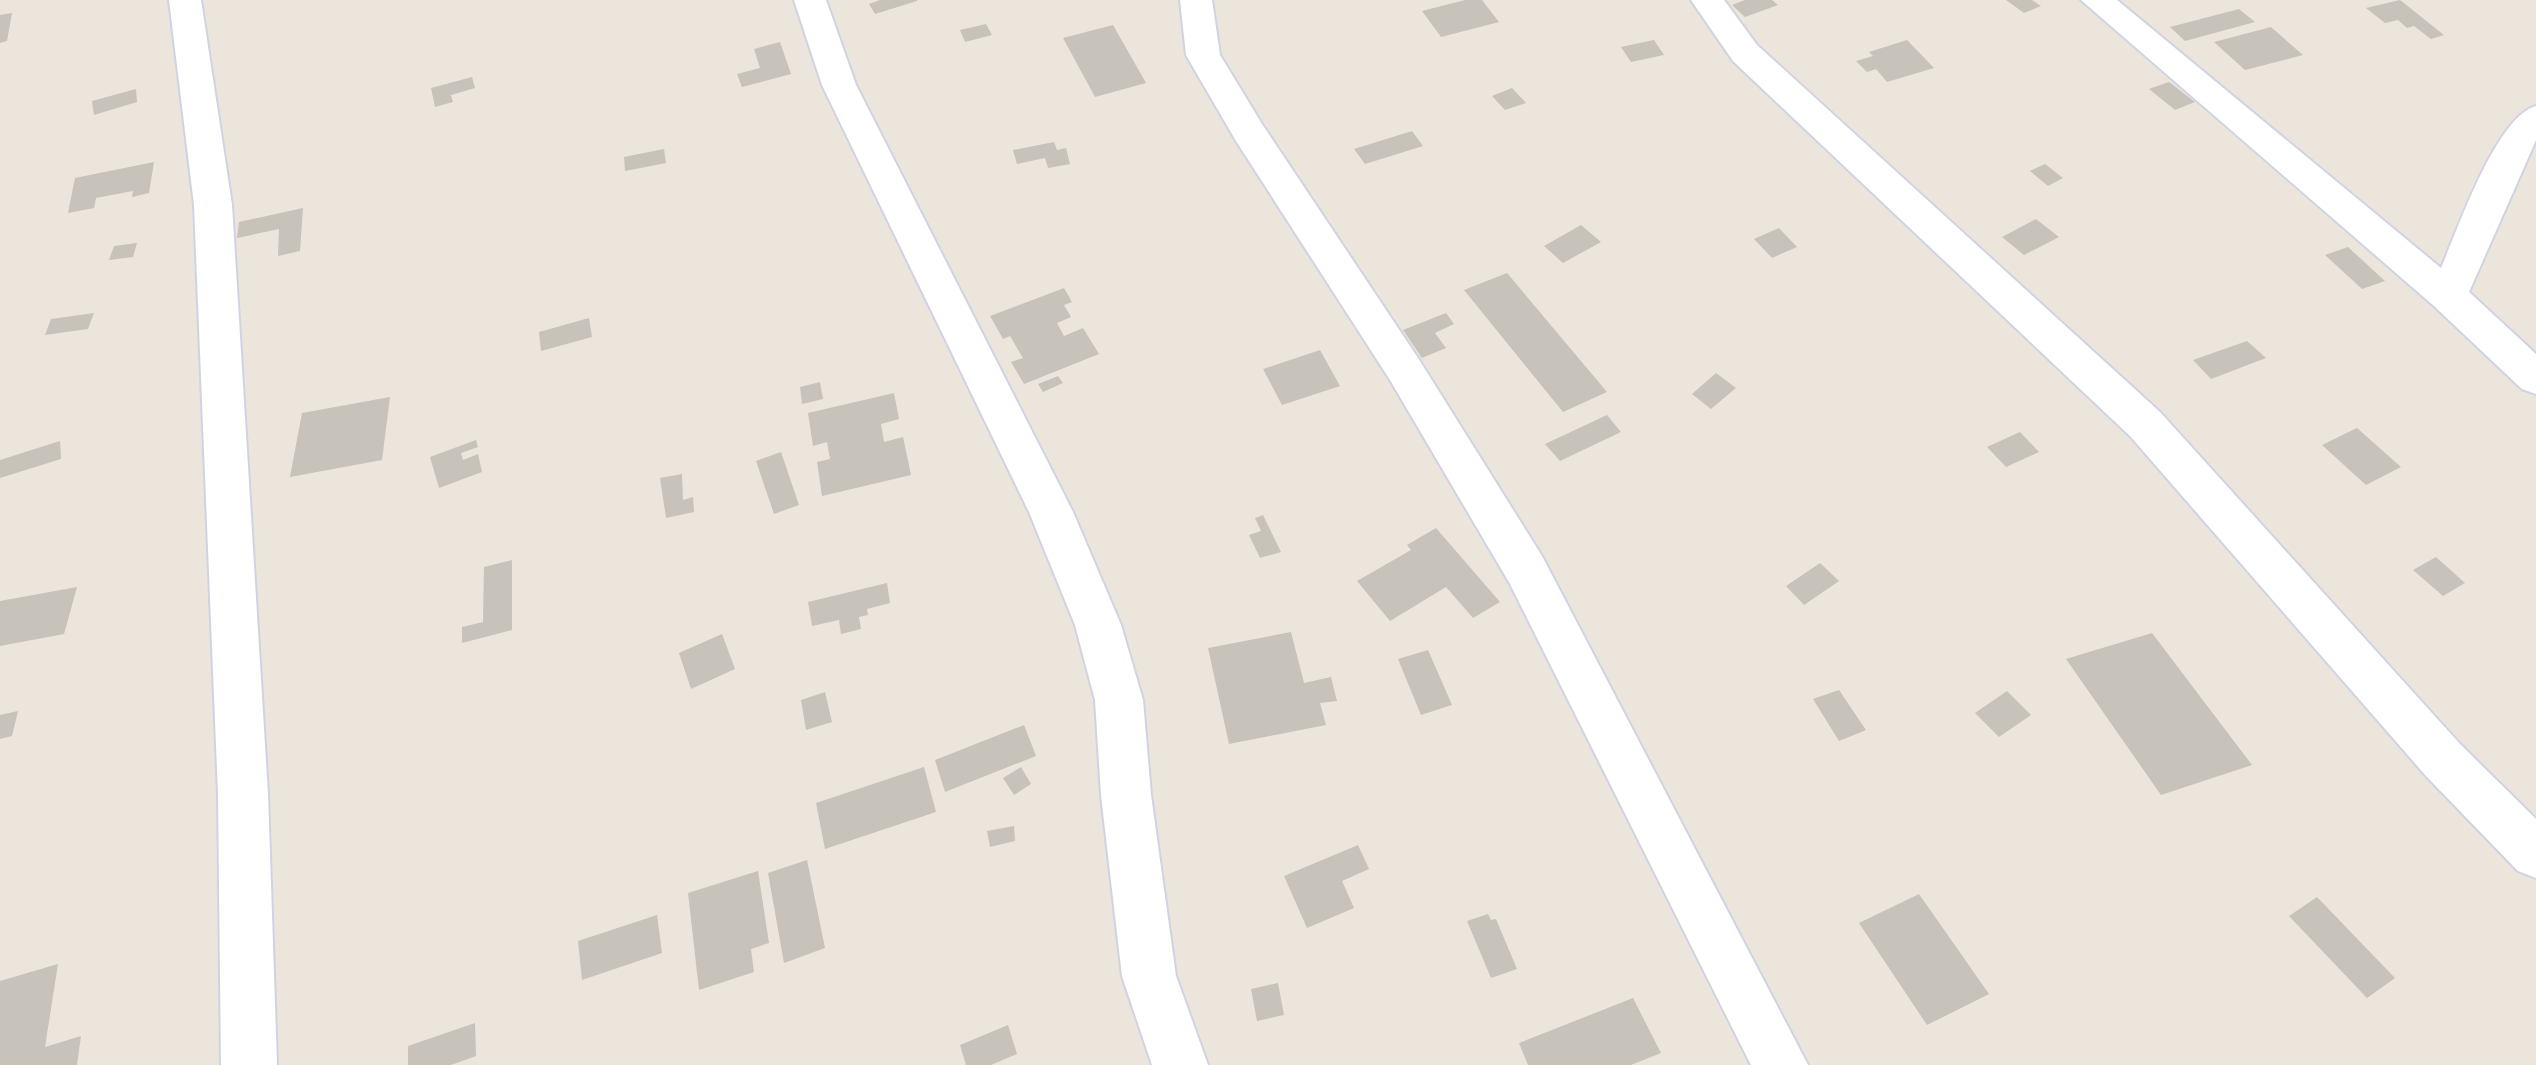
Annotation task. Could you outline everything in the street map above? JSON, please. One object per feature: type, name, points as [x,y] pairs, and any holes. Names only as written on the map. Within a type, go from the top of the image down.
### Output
[{"type":"street","points":[[185,0],[213,205],[243,794],[249,1065]]},
{"type":"street","points":[[810,0],[839,85],[1051,512],[1098,625],[1119,700],[1126,795],[1149,976],[1180,1065]]},
{"type":"street","points":[[1196,0],[1203,55],[1249,132],[1404,369],[1526,570],[1780,1065]]},
{"type":"street","points":[[1707,0],[1745,53],[1784,91],[1883,179],[2145,424],[2433,749],[2536,854]]},
{"type":"street","points":[[2097,0],[2448,296],[2536,378]]},
{"type":"street","points":[[2448,296],[2516,140],[2536,118]]},
{"type":"building","points":[[880,0],[917,1],[875,14],[869,4]]},
{"type":"building","points":[[1465,0],[1482,0],[1499,22],[1441,37],[1422,11]]},
{"type":"building","points":[[1745,0],[1772,0],[1778,5],[1745,17],[1732,5]]},
{"type":"building","points":[[2006,0],[2032,0],[2041,6],[2024,13]]},
{"type":"building","points":[[2400,0],[2444,35],[2431,39],[2414,26],[2407,28],[2398,20],[2385,23],[2366,8]]},
{"type":"building","points":[[2239,9],[2255,22],[2185,41],[2170,27]]},
{"type":"building","points":[[12,13],[7,41],[0,43],[0,15]]},
{"type":"building","points":[[986,24],[992,35],[965,42],[960,30]]},
{"type":"building","points":[[1113,25],[1146,83],[1095,97],[1063,38]]},
{"type":"building","points":[[2271,27],[2303,55],[2245,70],[2214,42]]},
{"type":"building","points":[[1654,40],[1664,55],[1631,62],[1621,47]]},
{"type":"building","points":[[1907,40],[1934,68],[1887,82],[1876,69],[1867,72],[1856,61],[1873,56],[1869,52]]},
{"type":"building","points":[[780,42],[791,74],[742,87],[737,74],[760,68],[754,49]]},
{"type":"building","points":[[472,77],[475,88],[451,95],[453,102],[435,107],[431,88]]},
{"type":"building","points":[[2169,82],[2195,102],[2175,110],[2149,89]]},
{"type":"building","points":[[1512,88],[1526,103],[1505,110],[1492,96]]},
{"type":"building","points":[[136,89],[137,102],[94,115],[92,101]]},
{"type":"building","points":[[1412,131],[1423,146],[1365,164],[1354,149]]},
{"type":"building","points":[[1054,142],[1057,150],[1066,148],[1070,164],[1048,168],[1045,158],[1017,164],[1013,150]]},
{"type":"building","points":[[664,149],[666,163],[625,171],[624,157]]},
{"type":"building","points":[[154,162],[149,193],[132,197],[133,191],[96,198],[94,208],[68,213],[75,178]]},
{"type":"building","points":[[2045,164],[2063,178],[2048,186],[2030,171]]},
{"type":"building","points":[[303,208],[300,251],[278,256],[279,229],[237,238],[239,222]]},
{"type":"building","points":[[2036,219],[2059,237],[2024,255],[2002,237]]},
{"type":"building","points":[[1581,225],[1601,242],[1563,263],[1544,246]]},
{"type":"building","points":[[1779,228],[1797,247],[1772,258],[1754,239]]},
{"type":"building","points":[[137,243],[133,257],[109,260],[114,246]]},
{"type":"building","points":[[2348,247],[2385,281],[2362,289],[2325,255]]},
{"type":"building","points":[[1507,273],[1607,392],[1563,412],[1464,290]]},
{"type":"building","points":[[1064,288],[1072,302],[1064,305],[1071,317],[1057,323],[1064,336],[1083,328],[1099,354],[1024,384],[1011,362],[1023,358],[1010,336],[1003,339],[990,316]]},
{"type":"building","points":[[94,313],[88,329],[45,335],[51,319]]},
{"type":"building","points":[[1446,313],[1454,324],[1435,333],[1446,348],[1422,358],[1403,330]]},
{"type":"building","points":[[589,318],[592,337],[541,351],[539,332]]},
{"type":"building","points":[[2247,341],[2266,358],[2211,379],[2193,360]]},
{"type":"building","points":[[1320,350],[1340,386],[1282,405],[1263,369]]},
{"type":"building","points":[[1716,373],[1736,388],[1711,409],[1692,394]]},
{"type":"building","points":[[1058,376],[1063,383],[1043,392],[1038,384]]},
{"type":"building","points":[[820,382],[823,399],[802,404],[800,387]]},
{"type":"building","points":[[894,393],[899,419],[881,424],[884,442],[903,437],[911,475],[822,496],[817,462],[830,459],[827,442],[813,446],[808,413]]},
{"type":"building","points":[[390,397],[382,460],[290,477],[302,413]]},
{"type":"building","points":[[1607,415],[1621,432],[1560,461],[1545,444]]},
{"type":"building","points":[[2357,428],[2401,467],[2366,485],[2322,445]]},
{"type":"building","points":[[2020,432],[2039,452],[2006,467],[1987,447]]},
{"type":"building","points":[[476,440],[478,447],[461,453],[463,460],[478,454],[482,472],[439,488],[430,457]]},
{"type":"building","points":[[60,441],[61,459],[0,478],[0,460]]},
{"type":"building","points":[[781,452],[799,505],[774,514],[756,461]]},
{"type":"building","points":[[682,474],[683,500],[693,497],[694,512],[666,518],[660,478]]},
{"type":"building","points":[[1263,515],[1281,552],[1260,558],[1249,535],[1261,531],[1255,518]]},
{"type":"building","points":[[1436,528],[1500,602],[1473,618],[1446,587],[1390,621],[1357,581],[1411,550],[1407,545]]},
{"type":"building","points":[[2436,557],[2465,583],[2443,596],[2413,570]]},
{"type":"building","points":[[512,560],[512,630],[462,643],[462,627],[483,622],[484,567]]},
{"type":"building","points":[[1820,563],[1839,581],[1804,605],[1786,586]]},
{"type":"building","points":[[887,583],[890,603],[867,609],[868,615],[859,617],[861,629],[841,634],[839,620],[812,626],[808,602]]},
{"type":"building","points":[[77,587],[64,634],[0,646],[0,601]]},
{"type":"building","points":[[1291,632],[1304,683],[1331,677],[1337,701],[1320,703],[1326,725],[1229,744],[1208,648]]},
{"type":"building","points":[[2152,633],[2252,765],[2161,795],[2066,659]]},
{"type":"building","points":[[722,634],[735,669],[691,689],[679,653]]},
{"type":"building","points":[[1428,650],[1452,705],[1421,715],[1398,659]]},
{"type":"building","points":[[1839,690],[1866,730],[1839,741],[1813,699]]},
{"type":"building","points":[[2007,691],[2031,715],[1999,737],[1975,713]]},
{"type":"building","points":[[825,692],[832,722],[806,730],[801,700]]},
{"type":"building","points":[[18,711],[12,736],[0,739],[0,715]]},
{"type":"building","points":[[1024,725],[1036,756],[945,792],[935,760]]},
{"type":"building","points":[[924,767],[936,812],[825,849],[816,803]]},
{"type":"building","points":[[1021,767],[1031,784],[1014,795],[1003,778]]},
{"type":"building","points":[[1014,826],[1015,841],[990,847],[987,831]]},
{"type":"building","points":[[1358,845],[1369,869],[1342,881],[1354,908],[1307,928],[1284,876]]},
{"type":"building","points":[[807,860],[825,948],[784,963],[768,873]]},
{"type":"building","points":[[758,871],[769,943],[751,949],[754,972],[699,990],[688,893]]},
{"type":"building","points":[[1919,894],[1989,994],[1927,1025],[1859,923]]},
{"type":"building","points":[[2317,897],[2395,978],[2367,998],[2289,916]]},
{"type":"building","points":[[1488,914],[1491,920],[1496,919],[1517,969],[1491,978],[1467,921]]},
{"type":"building","points":[[657,915],[662,953],[582,980],[578,941]]},
{"type":"building","points":[[58,964],[45,1047],[81,1036],[77,1065],[0,1065],[0,981]]},
{"type":"building","points":[[1278,983],[1284,1015],[1257,1021],[1251,989]]},
{"type":"building","points":[[1633,998],[1661,1053],[1631,1065],[1528,1065],[1519,1043]]},
{"type":"building","points":[[475,1023],[476,1056],[451,1065],[408,1065],[408,1046]]},
{"type":"building","points":[[1008,1025],[1017,1054],[991,1065],[966,1065],[960,1045]]}]
